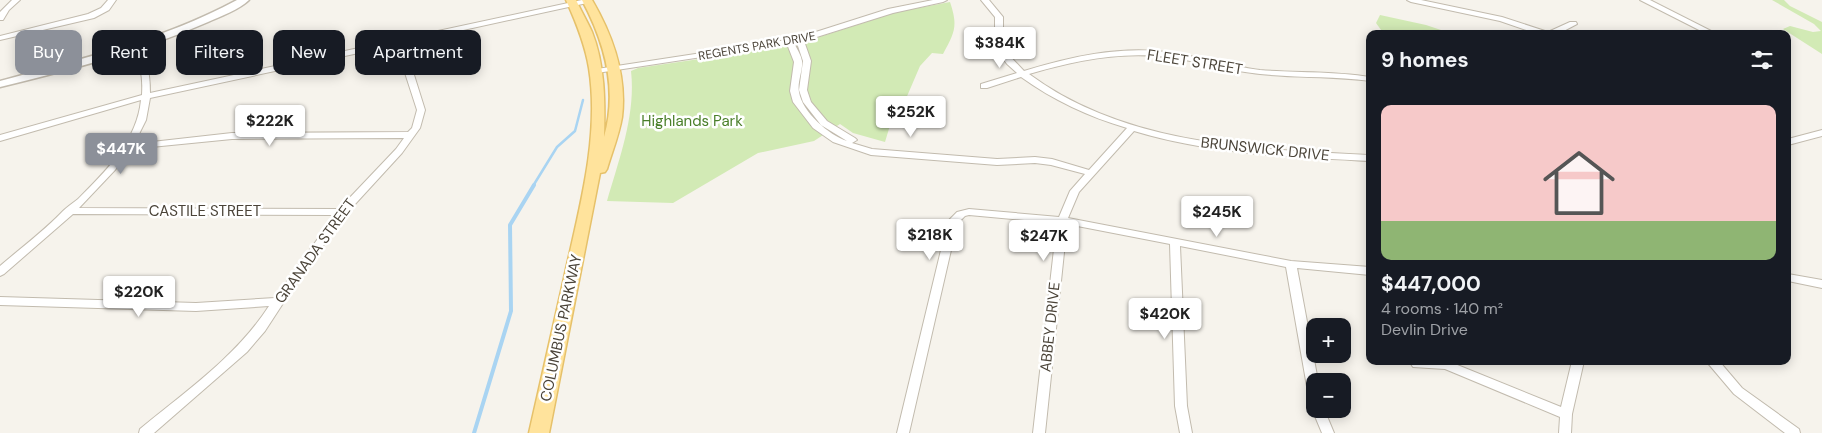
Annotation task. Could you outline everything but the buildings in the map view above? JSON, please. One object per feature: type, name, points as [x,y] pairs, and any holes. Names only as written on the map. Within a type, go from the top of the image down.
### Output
[{"type":"main road","name":"COLUMBUS PARKWAY","points":[[584,224],[615,118],[617,89],[609,46],[600,21],[587,0]]},
{"type":"main road","name":"COLUMBUS PARKWAY","points":[[539,433],[584,224],[597,142],[599,107],[596,69],[587,30],[572,2]]},
{"type":"street","points":[[0,18],[16,0]]},
{"type":"street","points":[[0,38],[91,16],[102,12],[110,5],[112,0]]},
{"type":"street","points":[[166,34],[191,25],[244,0]]},
{"type":"street","points":[[451,30],[587,0]]},
{"type":"street","name":"REGENTS PARK DRIVE","points":[[794,40],[887,7],[924,0]]},
{"type":"street","name":"REGENTS PARK DRIVE","points":[[596,69],[794,40],[891,11],[943,0]]},
{"type":"street","name":"BRUNSWICK DRIVE","points":[[985,0],[999,17],[1000,48],[1005,57],[1023,73],[1059,97],[1084,109],[1133,127],[1196,143],[1238,150],[1366,158]]},
{"type":"street","points":[[1411,0],[1454,5],[1533,30]]},
{"type":"street","points":[[1644,0],[1705,30]]},
{"type":"street","points":[[1560,30],[1573,24]]},
{"type":"street","points":[[794,40],[798,62],[794,91],[796,102],[816,126],[836,140],[871,152],[997,162],[1035,160],[1093,170]]},
{"type":"street","points":[[0,138],[100,108],[355,52]]},
{"type":"street","name":"FLEET STREET","points":[[984,86],[1023,73],[1095,56],[1132,53],[1177,56],[1247,70],[1314,73],[1366,79]]},
{"type":"street","points":[[0,84],[92,58]]},
{"type":"street","points":[[0,272],[94,187],[128,147],[142,118],[146,97],[145,75]]},
{"type":"street","name":"GRANADA STREET","points":[[145,433],[243,349],[261,328],[342,212],[399,151],[411,135],[421,110],[410,75]]},
{"type":"street","name":"ABBEY DRIVE","points":[[1039,433],[1062,220],[1075,192],[1133,127]]},
{"type":"street","points":[[1791,141],[1822,133]]},
{"type":"street","points":[[128,147],[232,136],[411,135]]},
{"type":"street","name":"CASTILE STREET","points":[[68,211],[342,212]]},
{"type":"street","points":[[904,433],[952,223],[961,214],[969,212],[1062,220],[1291,264],[1366,272]]},
{"type":"street","points":[[1175,243],[1181,406],[1186,433]]},
{"type":"street","points":[[1291,264],[1311,373]]},
{"type":"street","points":[[1791,279],[1822,284]]},
{"type":"street","points":[[0,301],[196,307],[278,302]]},
{"type":"street","points":[[1446,365],[1566,414]]},
{"type":"street","points":[[1566,433],[1566,414],[1577,365]]},
{"type":"street","points":[[1715,365],[1738,391],[1794,433]]},
{"type":"street","points":[[1322,418],[1328,433]]},
{"type":"green space","points":[[1772,0],[1784,0],[1790,6],[1822,22],[1822,54],[1791,34],[1791,30],[1783,29],[1790,26],[1813,32],[1821,31],[1814,24]]},
{"type":"green space","name":"Highlands Park","points":[[950,2],[954,17],[953,34],[943,54],[932,53],[920,66],[902,108],[894,112],[885,142],[853,133],[840,124],[814,141],[758,153],[673,203],[607,201],[629,120],[632,87],[631,71],[638,68],[774,48],[813,39],[897,12]]},
{"type":"green space","points":[[1380,15],[1441,30],[1381,30],[1376,23]]},
{"type":"waterway","points":[[533,186],[557,147],[575,131],[583,100]]},
{"type":"waterway","points":[[474,433],[511,311],[510,225],[534,185]]}]
